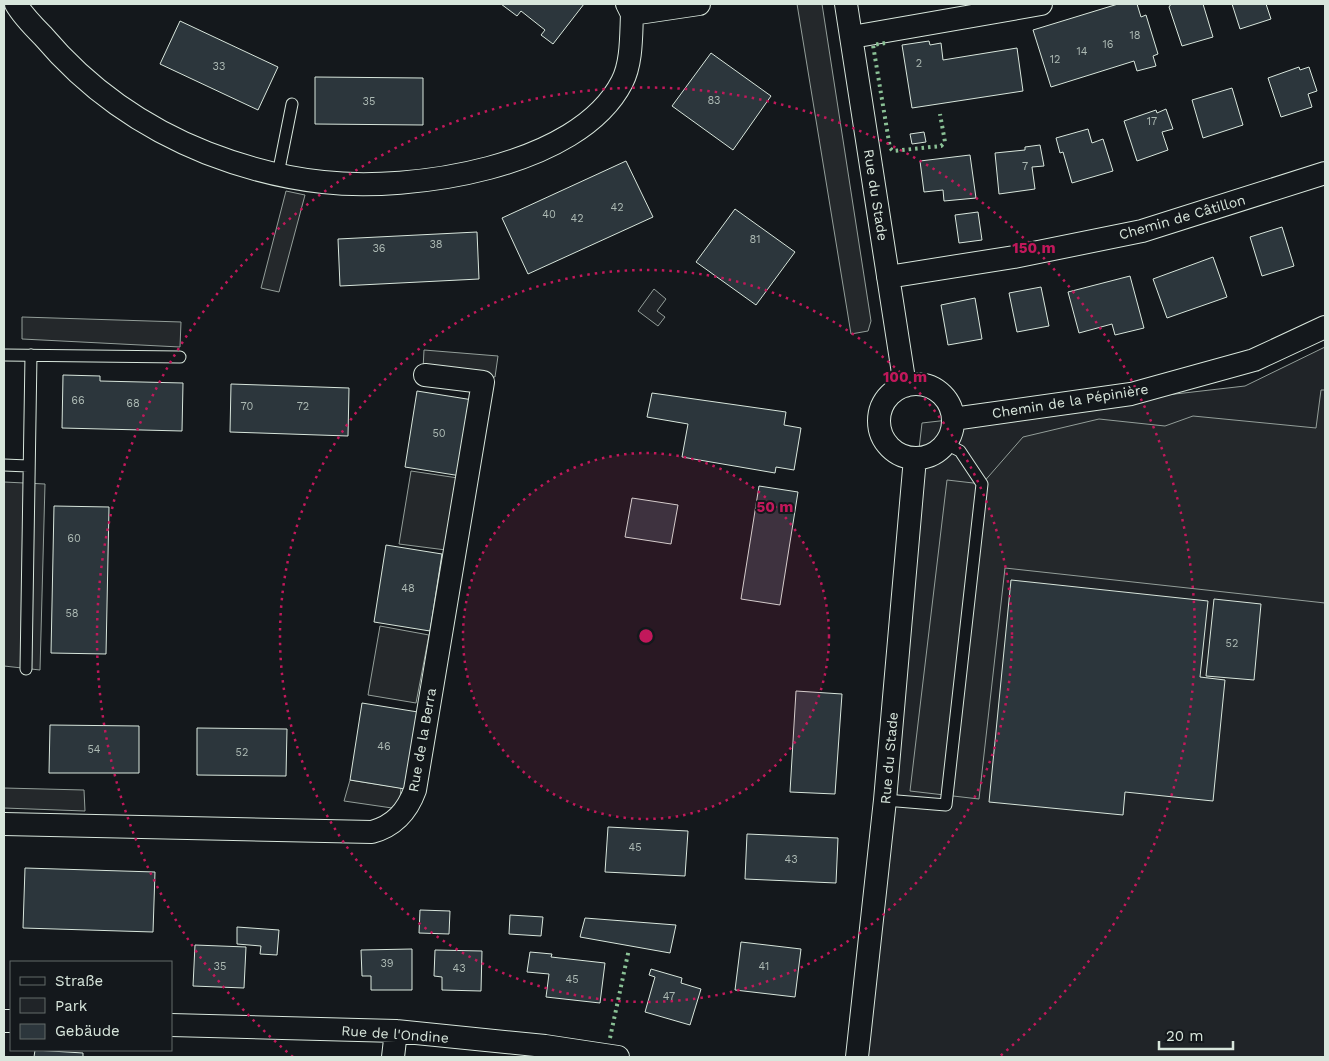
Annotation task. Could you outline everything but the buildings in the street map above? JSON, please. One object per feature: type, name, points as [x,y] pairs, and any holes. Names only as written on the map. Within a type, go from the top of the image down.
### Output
[{"type":"street","points":[[16,4],[54,50],[93,86],[135,118],[207,153],[278,174],[324,182],[369,183],[424,181],[479,171],[529,155],[575,133],[604,110],[623,81],[630,48],[629,9],[699,4]]},
{"type":"street","name":"Rue du Stade","points":[[846,4],[905,386]]},
{"type":"street","points":[[852,37],[1041,4]]},
{"type":"street","name":"Chemin de Câtillon","points":[[888,277],[1014,257],[1142,231],[1325,173]]},
{"type":"street","name":"Chemin de la Pépinière","points":[[953,419],[1131,394],[1254,360],[1325,327]]},
{"type":"street","name":"Rue de la Berra","points":[[4,824],[372,832],[385,828],[400,817],[411,802],[415,790],[483,382],[425,375]]},
{"type":"street","points":[[905,386],[928,386],[938,391],[950,406],[953,419],[946,444],[934,454],[915,458],[900,455],[890,448],[883,439],[878,422],[885,401],[892,392],[905,386]]},
{"type":"street","name":"Rue du Stade","points":[[857,1057],[885,800],[915,458]]},
{"type":"street","name":"Rue de l'Ondine","points":[[172,1025],[396,1031],[544,1052],[618,1057]]},
{"type":"street","points":[[393,1057],[396,1031]]},
{"type":"lane","points":[[278,174],[292,104]]},
{"type":"lane","points":[[4,355],[180,357]]},
{"type":"lane","points":[[26,670],[31,355]]},
{"type":"lane","points":[[885,800],[946,805],[982,484],[960,451],[946,444]]},
{"type":"lane","points":[[4,465],[28,466]]},
{"type":"green space","points":[[654,289],[666,299],[657,311],[665,317],[658,326],[638,311]]},
{"type":"green space","points":[[1325,347],[1325,1057],[849,1057],[922,423],[1245,386]]},
{"type":"shaded area","points":[[797,4],[822,4],[871,321],[868,331],[851,334]]},
{"type":"shaded area","points":[[286,191],[305,195],[279,292],[261,288]]},
{"type":"shaded area","points":[[22,317],[181,322],[180,347],[22,339]]},
{"type":"shaded area","points":[[424,350],[498,356],[495,377],[423,369]]},
{"type":"shaded area","points":[[1321,390],[1325,390],[1325,603],[1005,568],[979,799],[910,791],[947,480],[982,484],[1023,437],[1099,419],[1165,426],[1193,416],[1316,428]]},
{"type":"shaded area","points":[[411,471],[458,478],[446,550],[399,544]]},
{"type":"shaded area","points":[[4,482],[45,484],[40,670],[4,666]]},
{"type":"shaded area","points":[[380,626],[429,635],[416,703],[368,695]]},
{"type":"shaded area","points":[[350,780],[401,788],[399,809],[344,801]]},
{"type":"shaded area","points":[[4,788],[84,790],[85,811],[4,808]]},
{"type":"hedge","points":[[885,43],[873,45],[890,148],[893,151],[941,146],[945,142],[940,114]]},
{"type":"hedge","points":[[610,1038],[629,949]]}]
